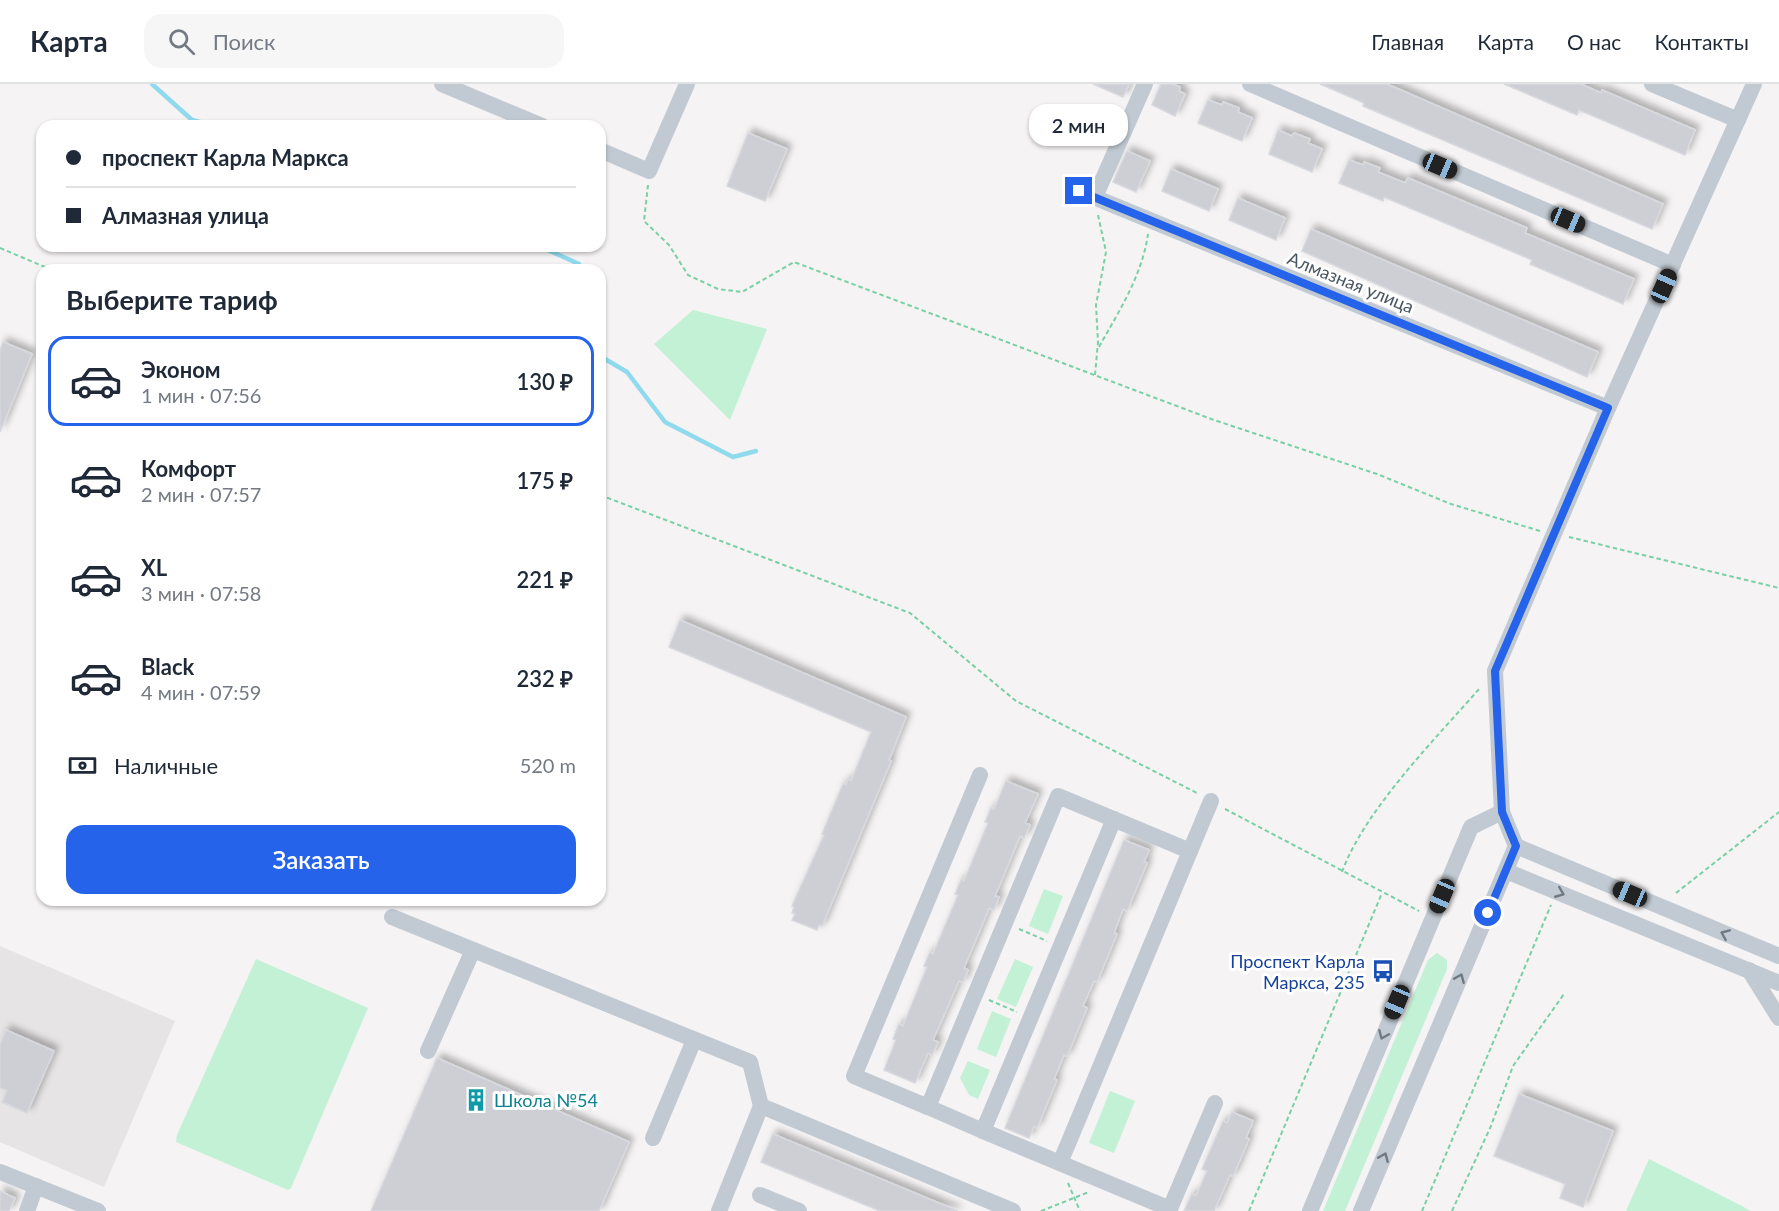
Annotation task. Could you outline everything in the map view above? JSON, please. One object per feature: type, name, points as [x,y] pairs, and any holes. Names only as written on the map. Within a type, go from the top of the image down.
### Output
[{"type":"street","points":[[442,84],[528,120]]},
{"type":"street","points":[[606,153],[649,171],[687,84]]},
{"type":"street","points":[[1087,194],[1145,84]]},
{"type":"street","points":[[1250,84],[1673,265]]},
{"type":"street","points":[[1652,84],[1738,120]]},
{"type":"street","points":[[1361,1211],[1516,846],[1502,812],[1495,671],[1608,408],[1754,84]]},
{"type":"street","name":"Алмазная улица","points":[[1087,194],[1608,408]]},
{"type":"street","points":[[980,775],[854,1076],[1169,1210],[1215,1103]]},
{"type":"street","points":[[928,1107],[1058,796],[1190,851]]},
{"type":"street","points":[[1060,1163],[1211,801]]},
{"type":"street","points":[[1310,1211],[1471,827],[1502,812]]},
{"type":"street","points":[[983,1131],[1114,819]]},
{"type":"street","points":[[1516,846],[1779,957]]},
{"type":"street","points":[[1506,871],[1779,983]]},
{"type":"street","points":[[392,917],[750,1062],[761,1106],[719,1211]]},
{"type":"street","points":[[428,1051],[473,950]]},
{"type":"street","points":[[1749,970],[1779,1018]]},
{"type":"street","points":[[652,1138],[694,1040]]},
{"type":"street","points":[[761,1106],[1013,1211]]},
{"type":"street","points":[[0,1172],[94,1210]]},
{"type":"street","points":[[27,1211],[36,1186]]},
{"type":"street","points":[[760,1195],[799,1211]]},
{"type":"path","points":[[649,171],[644,221],[669,245],[688,275],[718,289],[742,292],[794,262],[1214,420],[1377,474],[1451,504],[1553,534],[1779,588]]},
{"type":"path","points":[[1087,194],[1106,252],[1096,305],[1095,375]]},
{"type":"path","points":[[1097,350],[1133,285],[1145,254],[1148,231],[1140,216]]},
{"type":"path","points":[[0,248],[38,264]]},
{"type":"path","points":[[606,497],[910,613],[1016,701],[1211,801],[1342,872],[1433,917]]},
{"type":"path","points":[[1342,872],[1351,847],[1409,770],[1495,671]]},
{"type":"path","points":[[1677,893],[1779,812]]},
{"type":"path","points":[[1422,1211],[1556,891]]},
{"type":"path","points":[[1249,1211],[1383,892]]},
{"type":"path","points":[[1005,923],[1060,946]]},
{"type":"path","points":[[975,994],[1031,1017]]},
{"type":"path","points":[[1452,1211],[1491,1126],[1514,1066],[1563,994]]},
{"type":"path","points":[[1060,1163],[1080,1211]]},
{"type":"path","points":[[1041,1211],[1109,1184]]},
{"type":"shaded area","points":[[0,946],[175,1021],[104,1187],[0,1142]]},
{"type":"green space","points":[[693,310],[767,329],[730,420],[654,344]]},
{"type":"green space","points":[[1044,889],[1063,896],[1048,934],[1029,926]]},
{"type":"green space","points":[[1437,953],[1447,960],[1447,969],[1345,1211],[1323,1211],[1428,960]]},
{"type":"green space","points":[[256,959],[368,1008],[291,1188],[288,1190],[176,1142],[177,1135]]},
{"type":"green space","points":[[1015,959],[1033,967],[1016,1007],[997,999]]},
{"type":"green space","points":[[992,1011],[1011,1019],[996,1057],[977,1049]]},
{"type":"green space","points":[[968,1061],[990,1070],[978,1099],[969,1095],[960,1078]]},
{"type":"green space","points":[[1110,1091],[1135,1101],[1114,1153],[1089,1143]]},
{"type":"green space","points":[[1649,1159],[1742,1206],[1750,1211],[1626,1211]]},
{"type":"building","points":[[1093,84],[1129,84],[1123,97]]},
{"type":"building","points":[[1161,84],[1180,87],[1179,91],[1185,94],[1175,116],[1152,105]]},
{"type":"building","points":[[1320,84],[1387,84],[1663,204],[1652,229],[1363,106],[1364,103]]},
{"type":"building","points":[[1504,84],[1581,84],[1601,93],[1602,90],[1695,130],[1685,155],[1579,110],[1577,115]]},
{"type":"building","points":[[1208,100],[1222,105],[1223,102],[1239,108],[1238,112],[1252,118],[1242,141],[1198,123]]},
{"type":"building","points":[[1278,130],[1292,136],[1294,133],[1310,139],[1308,143],[1322,149],[1312,172],[1269,154]]},
{"type":"building","points":[[748,133],[787,149],[765,201],[727,186]]},
{"type":"building","points":[[1127,151],[1150,161],[1136,192],[1113,182]]},
{"type":"building","points":[[1349,160],[1363,165],[1364,162],[1380,168],[1378,172],[1405,183],[1408,178],[1527,228],[1525,233],[1634,279],[1623,304],[1530,264],[1532,260],[1384,197],[1383,201],[1339,183]]},
{"type":"building","points":[[1171,169],[1218,189],[1209,211],[1162,191]]},
{"type":"building","points":[[1238,198],[1285,218],[1276,240],[1229,220]]},
{"type":"building","points":[[1311,229],[1598,352],[1587,377],[1302,251]]},
{"type":"building","points":[[3,342],[32,354],[0,432],[0,350]]},
{"type":"building","points":[[680,620],[906,717],[889,760],[891,761],[822,926],[819,925],[817,930],[792,920],[795,914],[792,913],[794,907],[792,906],[824,835],[822,834],[843,784],[846,785],[848,779],[851,781],[871,732],[669,647]]},
{"type":"building","points":[[1006,781],[1038,794],[1025,823],[1030,825],[1024,838],[1020,836],[995,896],[999,897],[994,910],[989,908],[964,968],[968,970],[963,982],[959,981],[933,1040],[938,1042],[932,1055],[928,1053],[915,1083],[884,1070],[896,1040],[893,1039],[899,1024],[903,1026],[927,967],[924,966],[930,952],[933,954],[958,895],[955,894],[961,880],[964,881],[988,823],[985,822],[991,808],[994,809]]},
{"type":"building","points":[[1124,840],[1149,850],[1144,862],[1147,863],[1127,911],[1123,909],[1114,933],[1117,934],[1097,982],[1094,981],[1083,1006],[1087,1008],[1067,1056],[1064,1055],[1054,1079],[1057,1080],[1037,1128],[1034,1126],[1029,1138],[1005,1128]]},
{"type":"building","points":[[6,1030],[54,1051],[27,1113],[2,1102],[7,1091],[0,1088],[0,1044]]},
{"type":"building","name":"Школа №54","points":[[437,1058],[629,1142],[599,1211],[371,1211]]},
{"type":"building","points":[[1519,1094],[1613,1131],[1583,1207],[1560,1198],[1565,1184],[1494,1156]]},
{"type":"building","points":[[1232,1112],[1253,1121],[1246,1138],[1249,1139],[1233,1176],[1230,1175],[1214,1211],[1184,1211],[1192,1194],[1196,1196],[1207,1171],[1202,1169],[1223,1121],[1227,1123]]},
{"type":"building","points":[[773,1134],[958,1211],[880,1211],[761,1162]]},
{"type":"building","points":[[0,1191],[15,1198],[9,1211],[0,1211]]},
{"type":"waterway","points":[[152,84],[192,120]]},
{"type":"waterway","points":[[552,252],[579,264]]},
{"type":"waterway","points":[[606,360],[627,372],[665,422],[733,457],[756,451]]},
{"type":"place","name":"Проспект Карла Маркса, 235","points":[[1383,971]]},
{"type":"place","name":"Школа №54","points":[[476,1100]]},
{"type":"route","points":[[1079,191],[1608,408],[1495,671],[1502,812],[1516,846],[1488,913]]}]
